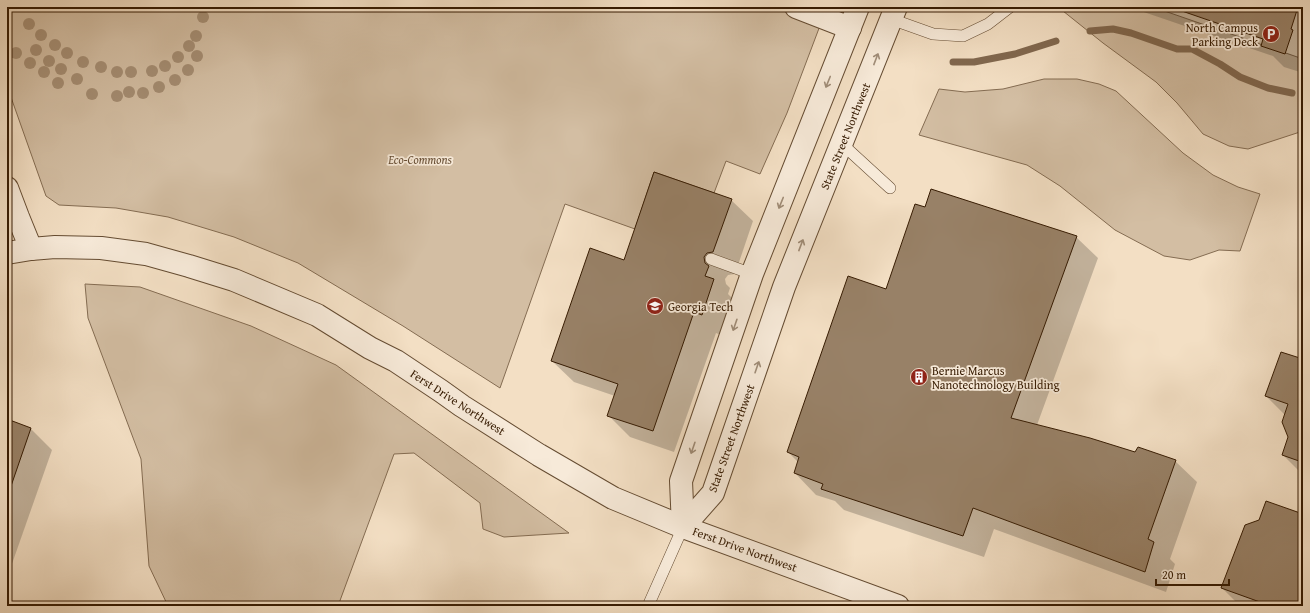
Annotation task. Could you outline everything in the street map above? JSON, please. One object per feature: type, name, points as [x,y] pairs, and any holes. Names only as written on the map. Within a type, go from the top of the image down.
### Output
[{"type":"street","points":[[796,7],[850,28]]},
{"type":"street","points":[[683,527],[681,481],[752,274],[858,7]]},
{"type":"street","name":"State Street Northwest","points":[[683,527],[713,493],[784,287],[894,13]]},
{"type":"street","points":[[7,188],[31,249]]},
{"type":"street","name":"Ferst Drive Northwest","points":[[7,253],[54,247],[101,248],[146,254],[234,280],[317,315],[370,348],[396,361],[526,447],[613,498],[683,527],[898,606]]},
{"type":"lane","points":[[894,13],[933,34],[963,36],[988,24],[1010,7]]},
{"type":"lane","points":[[842,144],[890,188]]},
{"type":"lane","points":[[711,259],[752,274]]},
{"type":"lane","points":[[648,606],[683,527]]},
{"type":"green space","name":"Eco-Commons","points":[[7,7],[775,7],[821,23],[787,113],[760,174],[726,161],[714,193],[654,172],[635,229],[565,204],[500,388],[403,326],[298,263],[234,237],[168,217],[116,208],[59,205],[46,196],[7,86]]},
{"type":"green space","points":[[1058,7],[1153,7],[1303,59],[1303,131],[1248,149],[1229,146],[1203,134],[1177,103],[1156,82],[1103,43]]},
{"type":"green space","points":[[1044,79],[1077,79],[1099,84],[1116,91],[1183,153],[1213,175],[1238,187],[1260,194],[1240,251],[1219,250],[1190,260],[1164,256],[1115,230],[1060,186],[1027,165],[919,135],[939,89],[965,92],[1003,89]]},
{"type":"green space","points":[[85,284],[140,287],[251,326],[336,365],[569,533],[504,537],[483,529],[480,503],[414,453],[394,454],[338,606],[168,606],[149,566],[141,459],[88,318]]},
{"type":"building","name":"North Campus Parking Deck","points":[[1180,7],[1298,7],[1291,29],[1293,30],[1285,54],[1261,46],[1263,39],[1179,10]]},
{"type":"building","points":[[654,172],[732,199],[713,252],[707,253],[704,257],[705,263],[709,266],[705,276],[714,279],[702,315],[694,312],[653,431],[607,416],[618,384],[551,361],[590,248],[624,260]]},
{"type":"building","name":"Bernie Marcus Nanotechnology Building","points":[[931,189],[1077,236],[1011,418],[1090,438],[1135,452],[1138,447],[1176,460],[1148,539],[1154,542],[1145,572],[973,508],[963,536],[821,489],[823,484],[794,473],[799,457],[787,452],[848,276],[886,289],[915,204],[925,207]]},
{"type":"building","points":[[1281,352],[1303,359],[1303,470],[1299,461],[1282,455],[1288,437],[1282,422],[1288,404],[1265,396]]},
{"type":"building","points":[[7,419],[31,428],[10,489],[7,488]]},
{"type":"building","points":[[1266,501],[1303,514],[1303,606],[1271,606],[1221,588],[1245,525],[1259,520]]},
{"type":"waterway","points":[[1090,31],[1113,29],[1131,33],[1177,49],[1192,49],[1240,77],[1268,88],[1292,93]]},
{"type":"waterway","points":[[953,62],[974,62],[1015,54],[1056,41]]},
{"type":"place","name":"North Campus Parking Deck","points":[[1271,34]]},
{"type":"place","name":"Georgia Tech","points":[[655,306]]},
{"type":"place","name":"Bernie Marcus Nanotechnology Building","points":[[919,377]]}]
